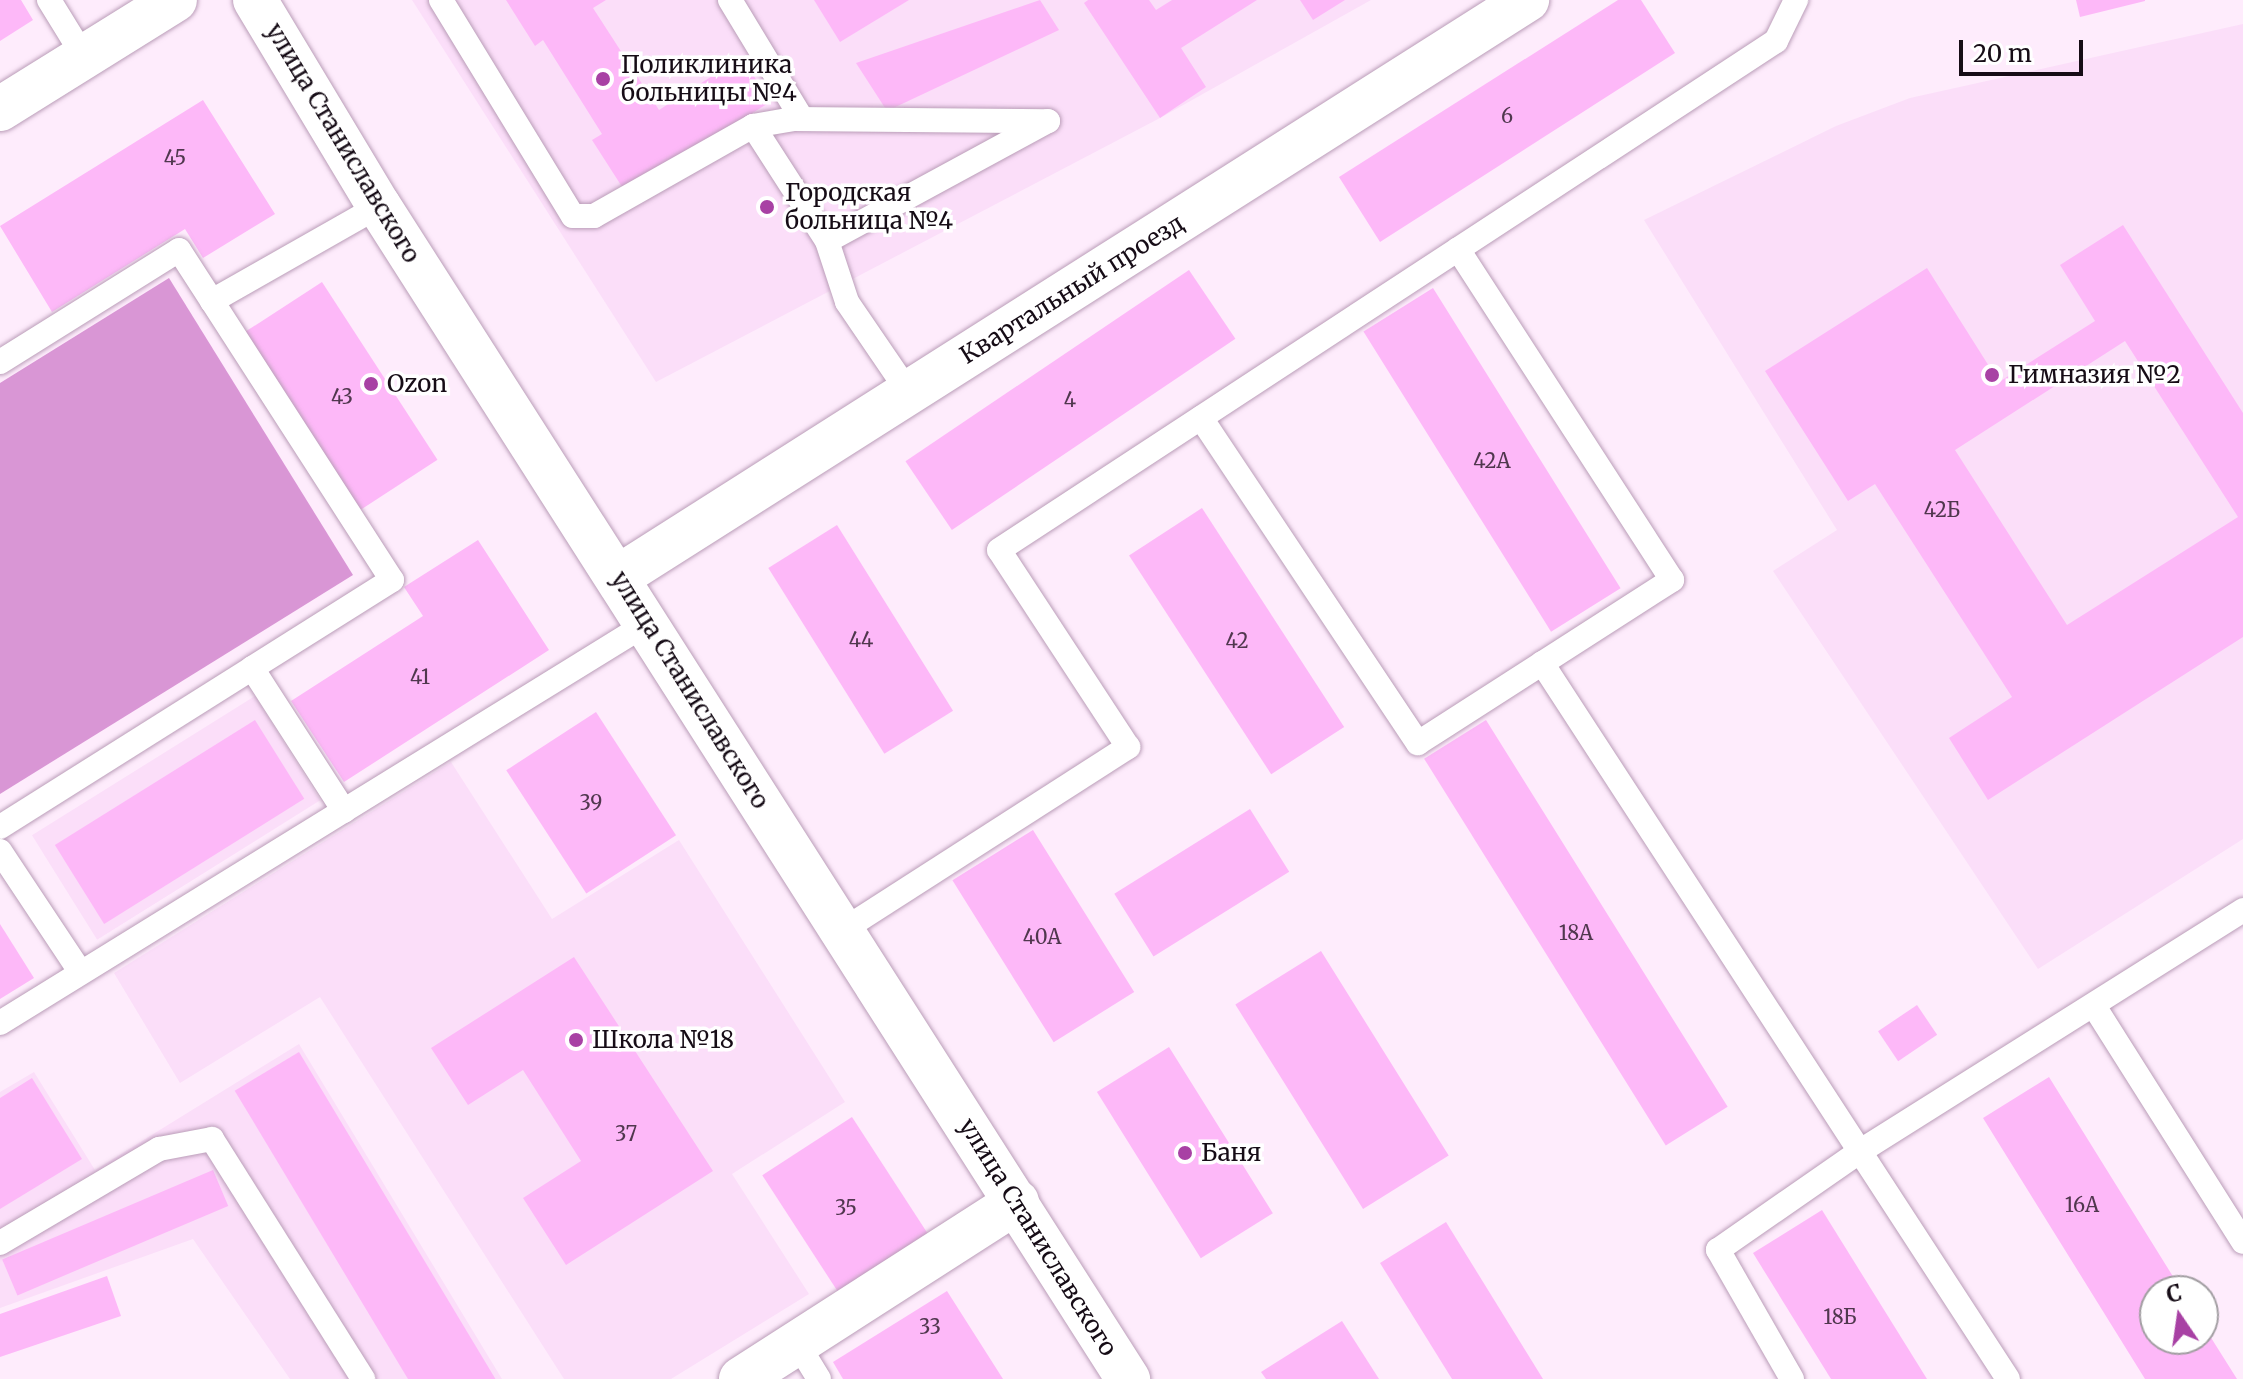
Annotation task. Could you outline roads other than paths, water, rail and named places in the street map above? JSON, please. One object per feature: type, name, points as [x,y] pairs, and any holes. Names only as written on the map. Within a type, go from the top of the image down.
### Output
[{"type":"main road","points":[[0,109],[175,0]]},
{"type":"main road","name":"улица Станиславского","points":[[255,0],[379,206],[1128,1379]]},
{"type":"main road","name":"Квартальный проезд","points":[[618,577],[1527,0]]},
{"type":"main road","points":[[741,1379],[808,1361],[1017,1202]]},
{"type":"lane","points":[[49,0],[84,57]]},
{"type":"lane","points":[[441,0],[573,216],[594,216],[753,126],[802,119],[1048,121],[827,241]]},
{"type":"lane","points":[[730,0],[802,119]]},
{"type":"lane","points":[[843,930],[1128,747],[999,550],[1776,41],[1796,0]]},
{"type":"lane","points":[[753,126],[827,241],[847,302],[909,393]]},
{"type":"lane","points":[[212,301],[379,206]]},
{"type":"lane","points":[[1201,418],[1418,743],[1672,580],[1458,249]]},
{"type":"lane","points":[[0,362],[179,250],[392,580],[0,827]]},
{"type":"lane","points":[[0,1023],[646,624]]},
{"type":"lane","points":[[1542,663],[2008,1379]]},
{"type":"lane","points":[[252,668],[344,811]]},
{"type":"lane","points":[[0,851],[81,973]]},
{"type":"lane","points":[[1792,1379],[1718,1250],[1859,1152],[2243,910]]},
{"type":"lane","points":[[2094,1006],[2243,1242]]},
{"type":"lane","points":[[0,1243],[159,1149],[212,1139],[363,1379]]},
{"type":"place","name":"Поликлиника больницы №4","points":[[603,79]]},
{"type":"place","name":"Городская больница №4","points":[[767,207]]},
{"type":"place","name":"Гимназия №2","points":[[1992,375]]},
{"type":"place","name":"Ozon","points":[[371,384]]},
{"type":"place","name":"Школа №18","points":[[576,1040]]},
{"type":"place","name":"Баня","points":[[1185,1153]]}]
